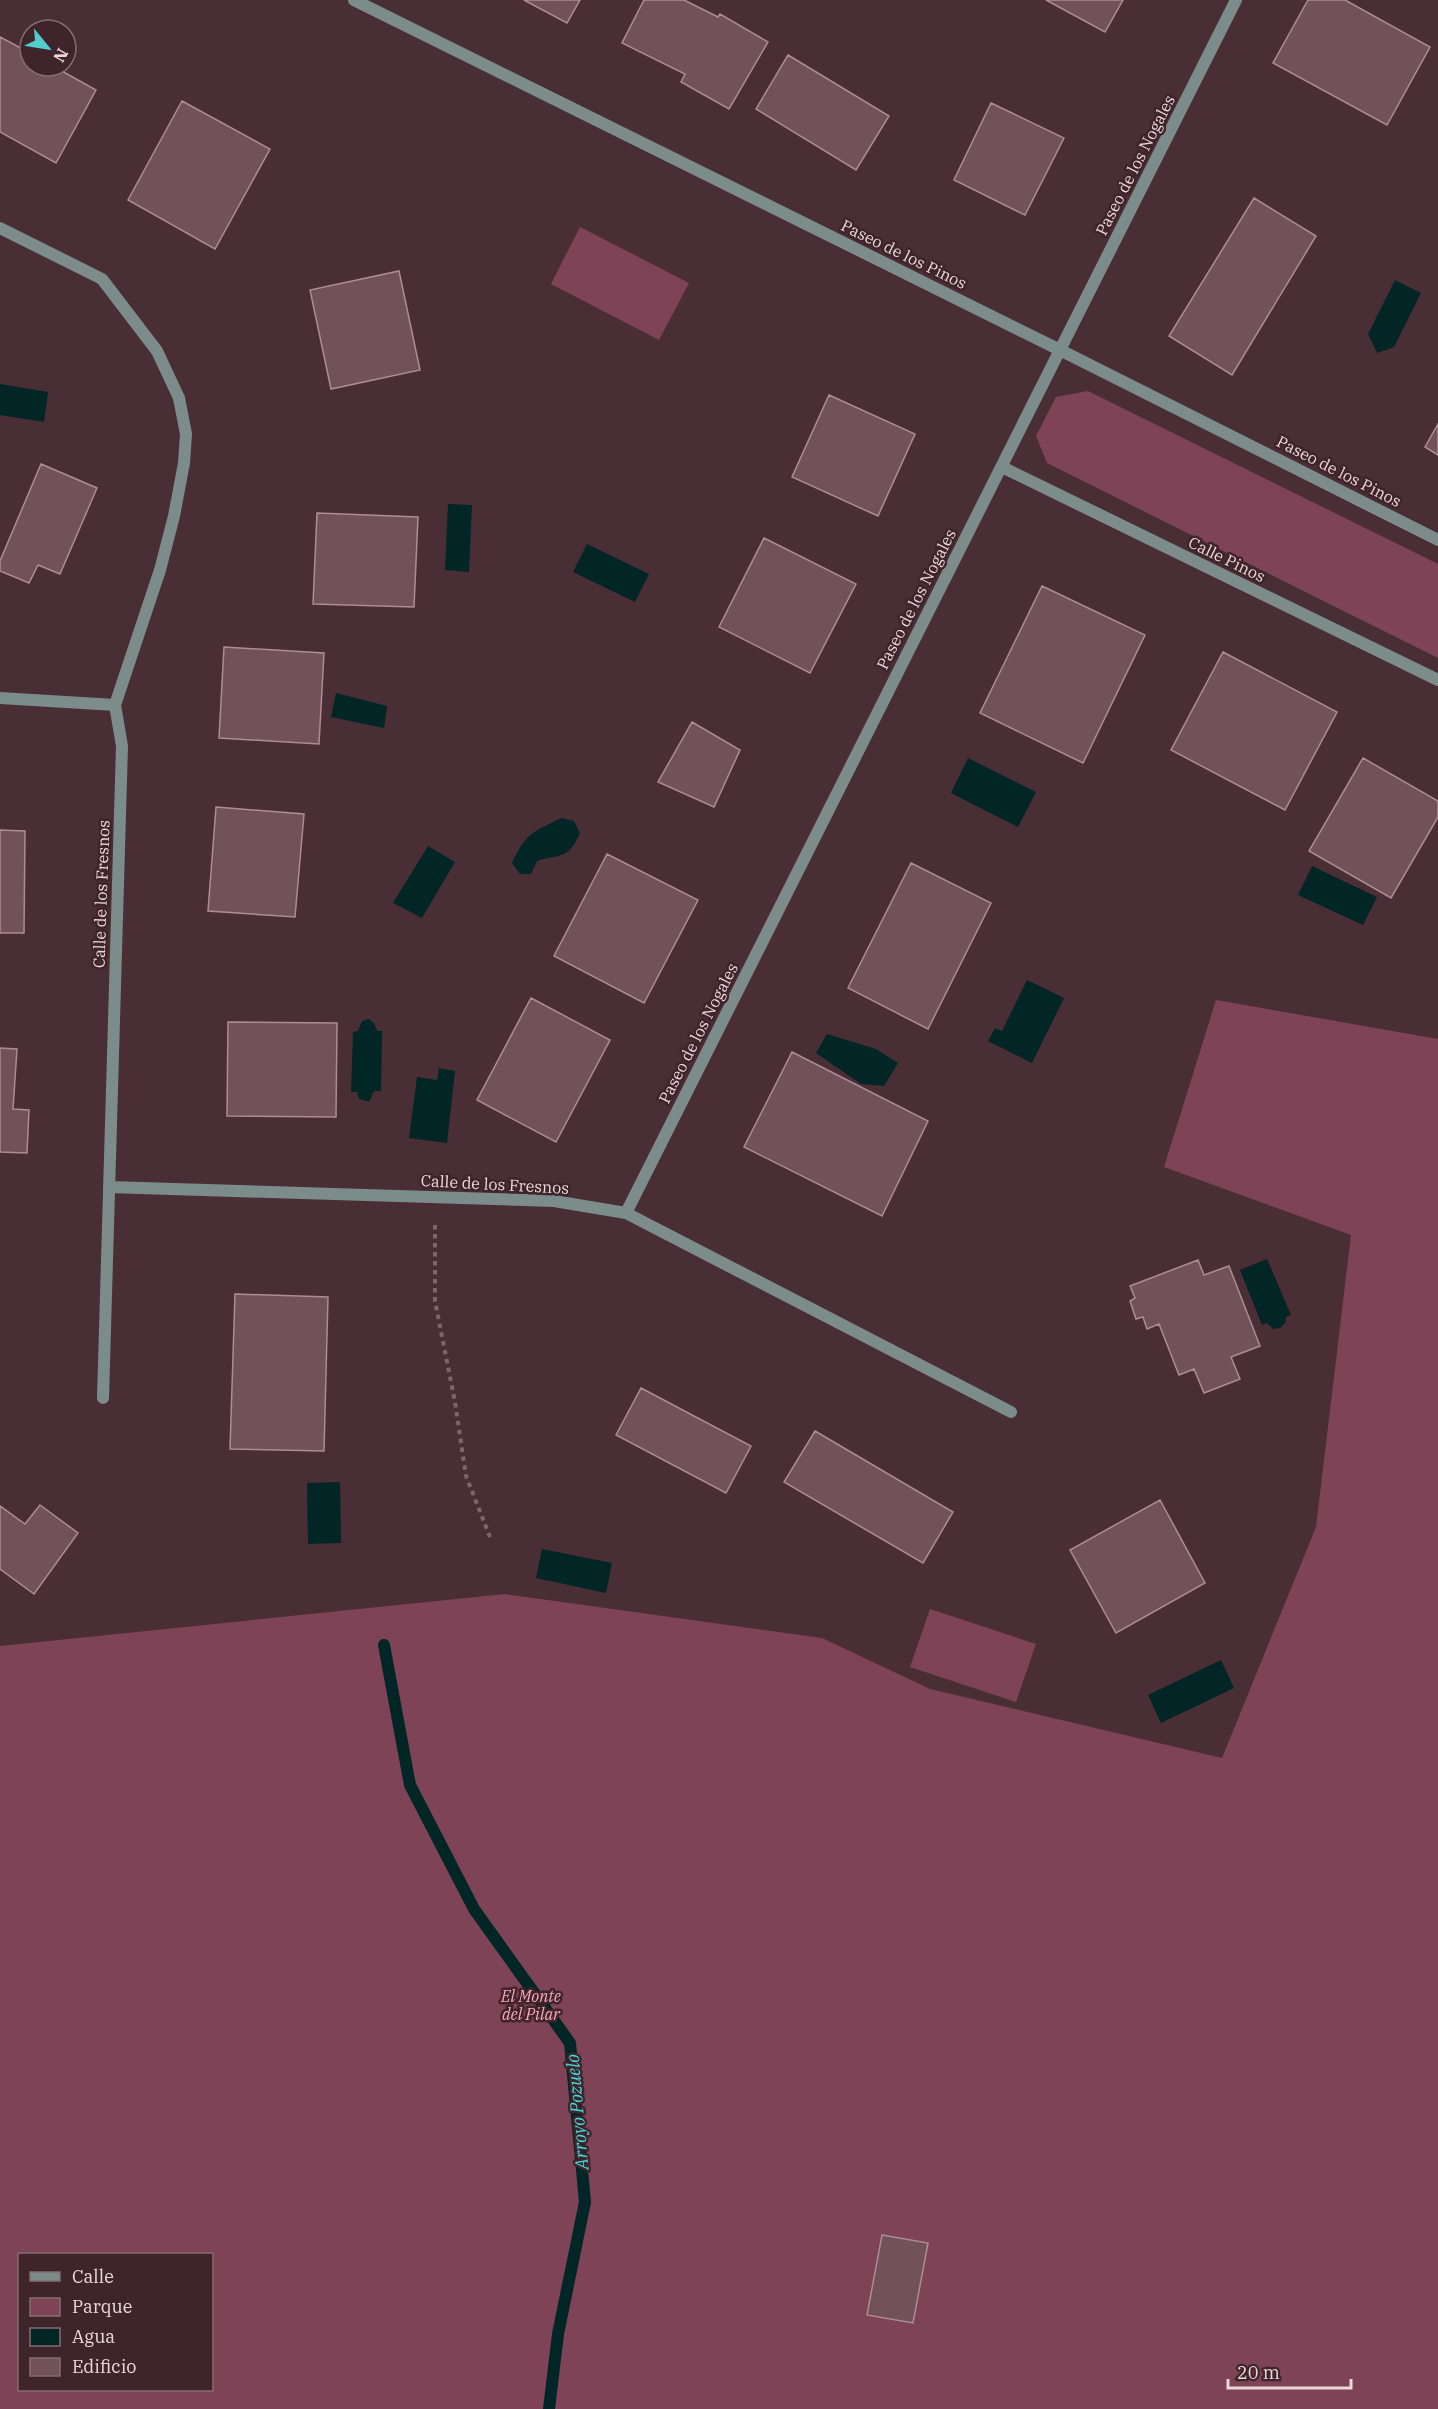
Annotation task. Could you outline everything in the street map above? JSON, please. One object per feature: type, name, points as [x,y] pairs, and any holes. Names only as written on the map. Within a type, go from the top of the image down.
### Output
[{"type":"street","name":"Paseo de los Pinos","points":[[354,0],[1438,540]]},
{"type":"street","name":"Paseo de los Nogales","points":[[626,1213],[1236,0]]},
{"type":"street","points":[[0,228],[102,279],[157,351],[179,398],[186,434],[184,463],[174,516],[160,570],[115,705],[0,698]]},
{"type":"street","name":"Calle Pinos","points":[[1002,467],[1438,680]]},
{"type":"street","name":"Calle de los Fresnos","points":[[103,1398],[122,746],[115,705]]},
{"type":"street","name":"Calle de los Fresnos","points":[[109,1187],[554,1201],[626,1213],[1011,1412]]},
{"type":"path","points":[[434,1197],[435,1301],[466,1476],[490,1537]]},
{"type":"green space","points":[[580,227],[689,283],[659,340],[551,284]]},
{"type":"green space","points":[[1088,391],[1438,564],[1438,658],[1047,463],[1036,436],[1056,397]]},
{"type":"green space","name":"El Monte del Pilar","points":[[1216,1000],[1438,1039],[1438,2409],[0,2409],[0,1646],[505,1594],[822,1638],[930,1689],[1222,1758],[1316,1527],[1351,1235],[1164,1167]]},
{"type":"green space","points":[[930,1609],[1036,1644],[1016,1702],[910,1667]]},
{"type":"water","points":[[1395,280],[1421,293],[1394,347],[1377,353],[1368,334]]},
{"type":"water","points":[[0,384],[48,392],[44,422],[0,415]]},
{"type":"water","points":[[448,504],[472,505],[469,572],[445,570]]},
{"type":"water","points":[[587,544],[649,574],[635,602],[573,572]]},
{"type":"water","points":[[336,693],[387,706],[384,728],[331,717]]},
{"type":"water","points":[[968,758],[1036,792],[1018,827],[951,793]]},
{"type":"water","points":[[562,818],[574,821],[580,833],[572,847],[563,854],[537,861],[531,874],[520,874],[512,863],[526,839],[537,830]]},
{"type":"water","points":[[428,846],[455,862],[422,918],[393,903]]},
{"type":"water","points":[[1312,866],[1377,897],[1363,925],[1298,895]]},
{"type":"water","points":[[1027,980],[1064,998],[1032,1063],[988,1041],[995,1028],[1002,1031]]},
{"type":"water","points":[[369,1019],[374,1023],[377,1031],[382,1031],[381,1091],[374,1091],[369,1102],[359,1099],[357,1092],[351,1092],[353,1032],[358,1031],[362,1021]]},
{"type":"water","points":[[827,1034],[876,1049],[898,1063],[884,1086],[861,1084],[816,1053]]},
{"type":"water","points":[[439,1068],[455,1071],[447,1143],[409,1138],[417,1077],[437,1080]]},
{"type":"water","points":[[1267,1259],[1291,1315],[1286,1317],[1285,1323],[1280,1328],[1273,1329],[1267,1323],[1262,1325],[1240,1270]]},
{"type":"water","points":[[340,1482],[341,1543],[308,1544],[307,1483]]},
{"type":"water","points":[[542,1549],[612,1563],[606,1593],[536,1578]]},
{"type":"water","points":[[1221,1660],[1234,1688],[1161,1723],[1148,1695]]},
{"type":"building","points":[[524,0],[580,0],[567,23]]},
{"type":"building","points":[[644,0],[684,0],[718,17],[720,14],[768,42],[729,109],[681,82],[685,74],[622,43]]},
{"type":"building","points":[[1046,0],[1123,0],[1105,32]]},
{"type":"building","points":[[1308,0],[1345,0],[1430,47],[1387,125],[1273,63]]},
{"type":"building","points":[[0,37],[18,47],[18,78],[74,78],[96,90],[56,163],[0,132]]},
{"type":"building","points":[[788,55],[889,116],[856,170],[756,109]]},
{"type":"building","points":[[182,101],[270,149],[215,249],[128,200]]},
{"type":"building","points":[[991,103],[1064,138],[1025,215],[954,180]]},
{"type":"building","points":[[1254,198],[1316,236],[1232,375],[1169,336]]},
{"type":"building","points":[[399,271],[420,370],[331,389],[310,290]]},
{"type":"building","points":[[829,395],[915,434],[878,516],[792,477]]},
{"type":"building","points":[[1438,424],[1438,455],[1425,447]]},
{"type":"building","points":[[41,464],[97,488],[60,574],[38,565],[29,583],[0,571],[0,561]]},
{"type":"building","points":[[317,513],[418,517],[414,607],[313,604]]},
{"type":"building","points":[[764,538],[856,584],[810,673],[719,627]]},
{"type":"building","points":[[1042,586],[1145,635],[1083,763],[980,713]]},
{"type":"building","points":[[224,647],[324,653],[319,744],[219,738]]},
{"type":"building","points":[[1223,652],[1337,712],[1285,810],[1171,750]]},
{"type":"building","points":[[692,722],[740,750],[714,807],[658,782]]},
{"type":"building","points":[[1363,758],[1438,801],[1438,817],[1391,898],[1309,851]]},
{"type":"building","points":[[216,807],[304,814],[295,917],[208,911]]},
{"type":"building","points":[[0,830],[25,831],[24,933],[0,933]]},
{"type":"building","points":[[607,854],[698,900],[644,1003],[554,956]]},
{"type":"building","points":[[911,863],[991,903],[928,1029],[848,988]]},
{"type":"building","points":[[531,998],[610,1040],[556,1142],[477,1100]]},
{"type":"building","points":[[228,1022],[337,1023],[336,1117],[227,1116]]},
{"type":"building","points":[[0,1048],[17,1049],[13,1109],[29,1110],[27,1153],[0,1152]]},
{"type":"building","points":[[792,1052],[928,1121],[882,1216],[744,1147]]},
{"type":"building","points":[[1198,1260],[1204,1275],[1229,1266],[1260,1346],[1231,1357],[1240,1379],[1204,1393],[1194,1369],[1179,1375],[1159,1324],[1147,1329],[1143,1317],[1136,1319],[1130,1301],[1135,1298],[1130,1286]]},
{"type":"building","points":[[235,1294],[328,1297],[324,1451],[230,1449]]},
{"type":"building","points":[[641,1388],[751,1446],[726,1493],[616,1435]]},
{"type":"building","points":[[815,1431],[953,1512],[923,1563],[784,1482]]},
{"type":"building","points":[[1160,1500],[1205,1583],[1116,1633],[1070,1550]]},
{"type":"building","points":[[40,1505],[78,1533],[34,1594],[0,1569],[0,1506],[25,1524]]},
{"type":"building","points":[[882,2235],[928,2243],[913,2323],[867,2315]]},
{"type":"waterway","name":"Arroyo Pozuelo","points":[[384,1645],[410,1785],[474,1909],[570,2043],[585,2202],[558,2334],[549,2409]]}]
